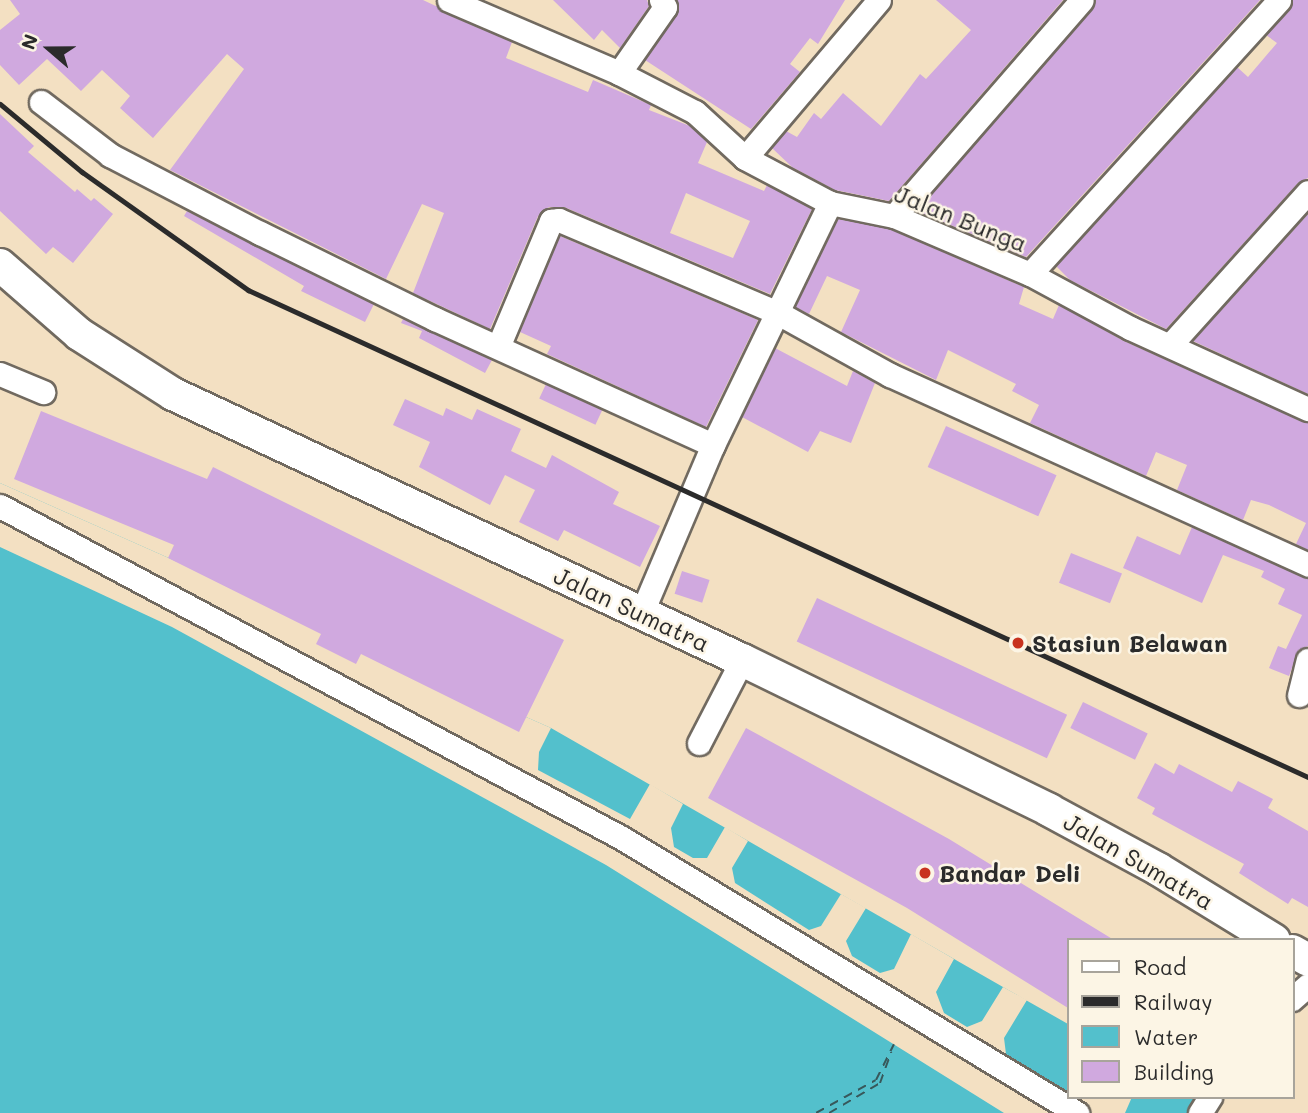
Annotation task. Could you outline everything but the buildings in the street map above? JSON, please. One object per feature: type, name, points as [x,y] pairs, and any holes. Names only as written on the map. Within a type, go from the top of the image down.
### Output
[{"type":"highway","name":"Jalan Sumatra","points":[[0,265],[79,334],[173,394],[642,612],[1049,810],[1158,869],[1271,938]]},
{"type":"street","name":"Jalan Bunga","points":[[449,0],[619,73],[695,112],[746,158],[830,203],[894,216],[1030,274],[1130,328],[1172,343],[1308,409]]},
{"type":"street","points":[[619,73],[666,7],[662,0]]},
{"type":"street","points":[[746,158],[879,0]]},
{"type":"street","points":[[894,216],[1082,0]]},
{"type":"street","points":[[1030,274],[1279,0]]},
{"type":"street","points":[[41,102],[110,155],[498,347],[713,445]]},
{"type":"street","points":[[1172,343],[1308,192]]},
{"type":"street","points":[[642,612],[713,445],[830,203]]},
{"type":"street","points":[[498,347],[553,219],[778,313],[890,374],[1308,565]]},
{"type":"street","points":[[0,374],[43,392]]},
{"type":"street","points":[[0,506],[622,838],[1077,1113]]},
{"type":"street","points":[[699,743],[742,660]]},
{"type":"street","points":[[1299,695],[1308,660]]},
{"type":"street","points":[[1294,997],[1308,985]]},
{"type":"water","points":[[0,483],[551,728],[1066,1023],[1066,1099],[1196,1099],[1213,1113],[0,1113]]},
{"type":"pier","points":[[0,483],[551,728],[539,752],[538,770],[630,819],[650,784],[683,804],[671,828],[674,847],[693,858],[707,858],[725,827],[748,841],[732,868],[735,883],[809,930],[821,926],[841,894],[866,908],[846,941],[852,956],[880,973],[894,969],[911,934],[954,959],[936,992],[944,1013],[967,1027],[982,1021],[1003,987],[1027,1000],[1004,1038],[1006,1054],[1066,1092],[1066,1099],[1131,1099],[1125,1113],[1004,1113],[606,865],[172,627],[0,547]]},
{"type":"ferry route","points":[[816,1113],[876,1080],[894,1044]]},
{"type":"ferry route","points":[[829,1113],[880,1083],[891,1052]]},
{"type":"railway","points":[[0,104],[82,172],[248,290],[1308,777]]},
{"type":"place","name":"Stasiun Belawan","points":[[1018,643]]},
{"type":"place","name":"Bandar Deli","points":[[925,873]]}]
